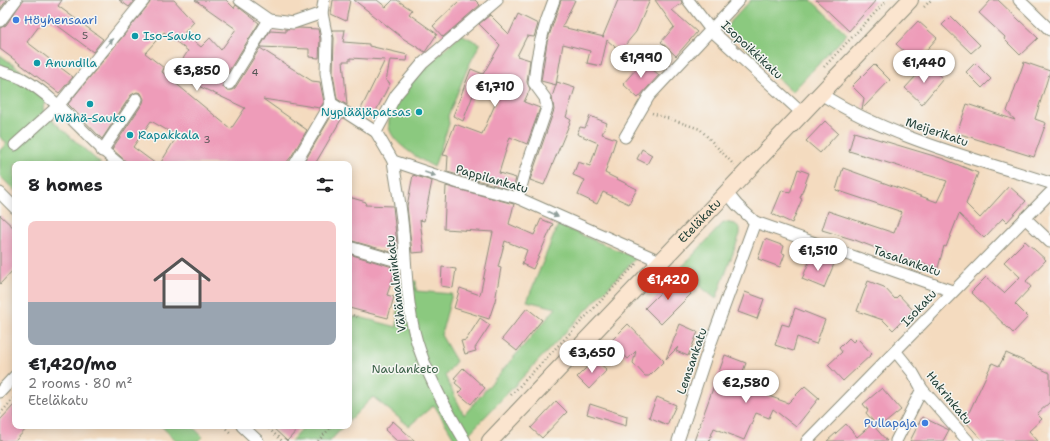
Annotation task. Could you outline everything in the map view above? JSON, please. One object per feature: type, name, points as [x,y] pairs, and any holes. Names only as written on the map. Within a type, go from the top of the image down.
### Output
[{"type":"main road","name":"Eteläkatu","points":[[490,441],[910,0]]},
{"type":"street","points":[[0,21],[16,0]]},
{"type":"street","points":[[15,145],[58,106],[144,0]]},
{"type":"street","points":[[240,0],[269,20],[293,23],[322,13]]},
{"type":"street","points":[[297,161],[331,103],[326,73],[327,38],[322,13],[324,0]]},
{"type":"street","points":[[376,132],[396,95],[423,63],[497,0]]},
{"type":"street","points":[[518,198],[526,169],[547,108],[545,98],[534,83],[535,65],[544,25],[554,0]]},
{"type":"street","name":"Isopoikkikatu","points":[[688,0],[711,30],[803,114]]},
{"type":"street","points":[[625,136],[641,109],[663,81],[739,0]]},
{"type":"street","points":[[1019,0],[1050,30]]},
{"type":"street","points":[[229,84],[269,20]]},
{"type":"street","points":[[0,71],[23,79],[58,106],[102,151],[115,161]]},
{"type":"street","name":"Meijerikatu","points":[[821,94],[858,116],[924,142],[1050,183]]},
{"type":"street","points":[[102,151],[137,98]]},
{"type":"street","points":[[331,103],[376,132],[393,161]]},
{"type":"street","name":"Pappilankatu","points":[[393,161],[459,183],[518,198],[662,262]]},
{"type":"street","name":"Vähämalminkatu","points":[[393,161],[402,222],[404,263],[412,325],[419,350],[430,376],[465,441]]},
{"type":"street","points":[[0,193],[12,205]]},
{"type":"street","name":"Tasalankatu","points":[[727,193],[755,222],[952,291]]},
{"type":"street","name":"Isokatu","points":[[807,441],[896,352],[952,291],[1050,193]]},
{"type":"street","points":[[1025,218],[1050,242]]},
{"type":"street","name":"Lemsankatu","points":[[678,441],[755,222]]},
{"type":"street","points":[[352,248],[404,263]]},
{"type":"street","name":"Hakrinkatu","points":[[896,352],[913,373],[922,389],[968,441]]},
{"type":"street","points":[[0,392],[12,379]]},
{"type":"street","points":[[896,441],[922,389]]},
{"type":"street","points":[[245,429],[258,441]]},
{"type":"path","points":[[641,109],[700,129],[744,175]]},
{"type":"path","points":[[352,315],[356,317]]},
{"type":"path","points":[[0,414],[12,400]]},
{"type":"path","points":[[269,429],[282,441]]},
{"type":"path","points":[[318,441],[329,429]]},
{"type":"green space","points":[[751,0],[811,0],[847,34],[792,92],[725,28]]},
{"type":"green space","points":[[461,34],[480,44],[468,67],[448,116],[449,124],[434,167],[407,150],[395,139],[389,127],[390,116],[396,103],[416,77]]},
{"type":"green space","points":[[0,55],[53,94],[43,107],[44,113],[98,161],[12,161],[12,188],[0,176],[0,150],[7,143],[0,137]]},
{"type":"green space","points":[[724,222],[735,224],[740,228],[740,234],[716,299],[681,271],[681,268]]},
{"type":"green space","name":"Naulanketo","points":[[558,225],[636,258],[462,441],[456,441],[434,405],[409,426],[373,397],[352,418],[352,317],[359,317],[397,327],[399,283],[416,281],[416,291],[452,294],[441,335],[456,361],[445,376],[464,415],[556,308],[527,301]]},
{"type":"green space","points":[[164,429],[195,429],[203,437],[199,441],[177,441]]},
{"type":"green space","points":[[302,429],[341,429],[330,441],[291,441]]},
{"type":"building","points":[[0,0],[7,0],[0,9]]},
{"type":"building","name":"Anundila","points":[[23,0],[62,0],[58,6],[103,39],[93,52],[46,17],[27,42],[73,77],[59,93],[0,49],[0,28],[6,25]]},
{"type":"building","points":[[119,0],[135,0],[129,7]]},
{"type":"building","points":[[151,0],[174,0],[194,22],[184,33],[201,47],[210,38],[221,50],[236,29],[195,0],[226,0],[234,8],[236,5],[259,23],[223,80],[223,87],[226,90],[232,90],[235,88],[260,48],[312,81],[320,82],[324,102],[320,108],[263,99],[307,130],[288,161],[162,161],[177,136],[151,121],[133,147],[152,161],[126,161],[112,149],[143,103],[144,99],[141,93],[137,92],[131,95],[102,139],[68,104]],"holes":[[[164,32],[188,51],[173,74],[245,108],[231,129],[162,72],[164,68],[145,53]]]},
{"type":"building","points":[[333,0],[350,0],[346,21],[331,14]]},
{"type":"building","points":[[354,0],[377,0],[386,7],[393,0],[397,0],[412,10],[409,14],[437,34],[425,52],[404,39]]},
{"type":"building","points":[[460,0],[475,0],[480,5],[443,37],[433,26]]},
{"type":"building","points":[[561,0],[575,0],[562,27],[604,37],[603,36],[618,0],[650,0],[636,32],[620,51],[607,40],[601,66],[587,63],[590,51],[563,44],[556,85],[541,81],[547,42]]},
{"type":"building","points":[[655,0],[681,0],[682,3],[672,10],[697,32],[676,56],[661,42],[674,27]]},
{"type":"building","points":[[816,0],[876,0],[849,31]]},
{"type":"building","points":[[991,0],[998,0],[1038,38],[1020,55],[1004,39],[1005,37],[979,13]]},
{"type":"building","points":[[518,14],[538,24],[534,37],[527,36],[517,56],[530,60],[527,82],[530,89],[524,102],[540,108],[527,144],[510,137],[499,173],[516,178],[513,190],[447,172],[448,156],[443,155],[455,124],[482,134],[497,100],[475,90],[463,121],[453,116],[471,69],[483,74],[500,45],[479,24],[490,15],[509,34]]},
{"type":"building","points":[[951,16],[980,45],[971,53],[942,25]]},
{"type":"building","points":[[918,21],[937,38],[916,62],[896,44]]},
{"type":"building","points":[[286,29],[318,29],[320,39],[319,58],[309,57],[309,49],[260,47],[270,31],[286,32]]},
{"type":"building","points":[[332,30],[345,30],[343,42],[369,44],[369,46],[408,55],[407,61],[390,60],[386,81],[390,83],[373,117],[360,111],[385,60],[350,58],[350,61],[343,61],[347,105],[337,99],[333,73],[334,38]]},
{"type":"building","points":[[643,61],[659,75],[638,98],[623,84]]},
{"type":"building","points":[[1024,62],[1050,71],[1035,119],[1046,123],[1034,157],[957,133],[967,104],[1015,120],[1007,111]]},
{"type":"building","points":[[975,63],[991,79],[982,88],[966,72]]},
{"type":"building","points":[[874,64],[890,80],[862,109],[864,98],[852,86]]},
{"type":"building","points":[[927,64],[943,79],[922,104],[905,88]]},
{"type":"building","points":[[557,82],[575,88],[566,117],[571,120],[544,185],[530,180],[554,110],[552,97]]},
{"type":"building","points":[[333,113],[342,118],[317,161],[305,161]]},
{"type":"building","points":[[590,116],[607,123],[602,134],[616,139],[605,173],[637,189],[629,204],[603,192],[597,204],[578,195],[585,180],[573,175],[578,162],[590,166],[598,143],[577,134],[580,127],[585,128]]},
{"type":"building","points":[[825,121],[838,133],[820,153],[806,141]]},
{"type":"building","points":[[854,132],[944,159],[978,173],[966,204],[980,218],[1009,186],[1026,201],[1007,222],[1003,218],[984,238],[959,214],[946,247],[944,246],[938,268],[886,254],[886,252],[855,240],[822,230],[828,211],[894,233],[902,212],[836,190],[843,168],[937,202],[947,181],[849,151]]},
{"type":"building","points":[[642,149],[652,155],[647,164],[637,159]]},
{"type":"building","points":[[798,169],[809,173],[800,198],[802,199],[792,223],[772,214],[782,190],[790,193]]},
{"type":"building","points":[[413,175],[432,181],[424,221],[420,220],[424,252],[412,253],[407,206]]},
{"type":"building","points":[[446,186],[514,204],[509,224],[534,235],[541,219],[553,224],[533,269],[522,264],[527,250],[505,241],[498,267],[501,268],[495,301],[489,319],[454,308],[460,288],[480,295],[493,232],[444,229]]},
{"type":"building","points":[[352,198],[366,202],[365,205],[393,206],[398,254],[352,241]]},
{"type":"building","points":[[0,215],[12,226],[12,271],[0,284]]},
{"type":"building","points":[[765,239],[784,246],[782,253],[785,254],[780,267],[758,259]]},
{"type":"building","points":[[1025,241],[1046,260],[1026,281],[1031,287],[1015,304],[1028,317],[1013,333],[971,292],[986,277],[1004,293],[1020,277],[1004,262]]},
{"type":"building","points":[[352,255],[396,268],[387,295],[394,297],[388,318],[352,309]]},
{"type":"building","points":[[812,255],[834,264],[824,288],[802,279]]},
{"type":"building","points":[[442,267],[456,269],[453,288],[441,286]]},
{"type":"building","points":[[675,278],[691,294],[661,324],[645,308]]},
{"type":"building","points":[[868,281],[884,287],[895,299],[899,295],[913,310],[893,330],[883,320],[857,311]]},
{"type":"building","points":[[745,292],[764,299],[757,319],[738,312]]},
{"type":"building","points":[[527,308],[542,320],[517,351],[502,339]]},
{"type":"building","points":[[795,308],[825,320],[816,344],[797,337],[793,351],[775,345],[782,324],[789,326]]},
{"type":"building","points":[[480,318],[490,325],[475,348],[476,351],[465,354],[461,341],[466,340]]},
{"type":"building","points":[[628,324],[664,361],[649,376],[645,376],[633,363],[636,351],[628,359],[611,341]]},
{"type":"building","points":[[680,324],[698,332],[688,356],[676,351],[678,347],[666,359]]},
{"type":"building","points":[[849,338],[853,342],[857,338],[872,354],[843,381],[828,365],[842,352],[839,348]]},
{"type":"building","points":[[1006,353],[1050,373],[1050,402],[1037,414],[1042,419],[1029,431],[1038,441],[983,441],[965,421],[992,363],[999,366]]},
{"type":"building","points":[[725,355],[746,363],[738,385],[788,403],[805,386],[819,398],[796,427],[773,409],[769,418],[756,413],[744,440],[714,428],[709,441],[694,441]]},
{"type":"building","points":[[595,359],[607,370],[589,389],[577,377]]},
{"type":"building","points":[[463,368],[485,388],[471,404],[458,393],[462,389],[455,383],[457,380],[454,378]]},
{"type":"building","points":[[882,388],[901,410],[879,428],[866,413],[868,410],[863,404]]},
{"type":"building","points":[[657,397],[676,405],[667,425],[649,417]]},
{"type":"building","points":[[556,401],[567,412],[542,438],[531,428]]},
{"type":"building","points":[[590,404],[627,416],[626,426],[587,414]]},
{"type":"building","points":[[12,407],[12,429],[26,429],[15,441],[0,441],[0,420]]},
{"type":"building","points":[[922,417],[949,430],[943,441],[910,441]]},
{"type":"building","points":[[393,421],[415,441],[397,441],[385,430]]},
{"type":"building","points":[[846,424],[857,437],[872,424],[887,441],[827,441]]},
{"type":"building","points":[[274,429],[298,429],[287,441]]},
{"type":"place","name":"Höyhensaari","points":[[16,20]]},
{"type":"place","name":"Iso-Sauko","points":[[135,36]]},
{"type":"place","name":"Anundila","points":[[37,63]]},
{"type":"place","name":"Wähä-Sauko","points":[[90,104]]},
{"type":"place","name":"Nyplääjäpatsas","points":[[419,112]]},
{"type":"place","name":"Rapakkala","points":[[130,135]]},
{"type":"place","name":"Pullapaja","points":[[925,423]]}]
